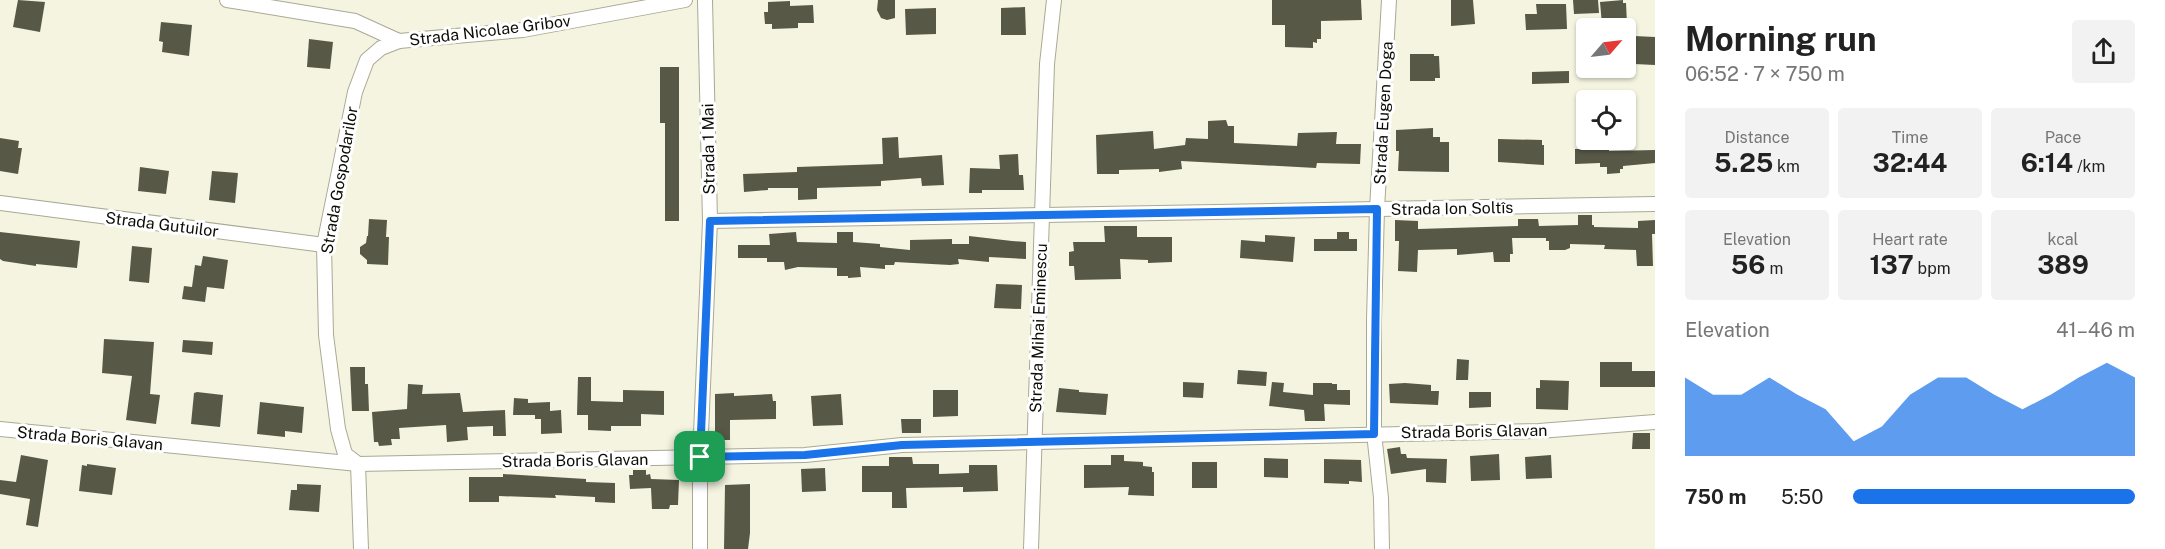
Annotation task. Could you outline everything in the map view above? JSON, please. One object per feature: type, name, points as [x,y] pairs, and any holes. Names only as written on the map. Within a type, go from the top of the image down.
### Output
[{"type":"street","name":"Strada Nicolae Gribov","points":[[227,0],[355,21],[399,41],[523,30],[686,0]]},
{"type":"street","name":"Strada 1 Mai","points":[[700,549],[700,457],[710,221],[705,0]]},
{"type":"street","name":"Strada Mihai Eminescu","points":[[1031,549],[1047,64],[1054,0]]},
{"type":"street","name":"Strada Eugen Doga","points":[[1382,549],[1381,498],[1374,434],[1377,209],[1389,0]]},
{"type":"street","name":"Strada Gospodarilor","points":[[357,464],[345,454],[338,429],[326,335],[324,245],[355,92],[367,60],[381,48],[399,41]]},
{"type":"street","name":"Strada Gutuilor","points":[[0,203],[324,245]]},
{"type":"street","name":"Strada Ion Soltîs","points":[[710,221],[1655,204]]},
{"type":"street","name":"Strada Boris Glavan","points":[[0,429],[357,464],[805,455],[902,445],[1539,431],[1655,422]]},
{"type":"street","points":[[357,464],[361,549]]},
{"type":"building","points":[[18,0],[45,2],[40,32],[13,27]]},
{"type":"building","points":[[878,0],[895,0],[895,18],[887,20],[881,18],[877,10]]},
{"type":"building","points":[[1272,0],[1361,0],[1362,20],[1321,21],[1321,39],[1317,39],[1317,43],[1313,42],[1313,48],[1285,47],[1285,25],[1272,25]]},
{"type":"building","points":[[1451,0],[1473,0],[1475,24],[1451,26]]},
{"type":"building","points":[[1573,0],[1598,0],[1599,13],[1574,14]]},
{"type":"building","points":[[1623,0],[1623,3],[1626,3],[1627,18],[1601,18],[1600,2]]},
{"type":"building","points":[[790,1],[790,6],[813,5],[814,23],[798,23],[798,28],[772,29],[772,24],[765,24],[764,12],[768,12],[768,2]]},
{"type":"building","points":[[1536,4],[1566,4],[1567,29],[1526,30],[1525,14],[1537,14]]},
{"type":"building","points":[[1025,7],[1026,35],[1001,35],[1001,8]]},
{"type":"building","points":[[936,8],[936,34],[906,35],[905,9]]},
{"type":"building","points":[[161,22],[192,25],[189,56],[162,52],[163,42],[159,41]]},
{"type":"building","points":[[1636,36],[1655,37],[1655,65],[1636,64]]},
{"type":"building","points":[[309,39],[333,42],[330,69],[307,67]]},
{"type":"building","points":[[1410,54],[1439,56],[1440,78],[1435,78],[1435,81],[1410,81]]},
{"type":"building","points":[[660,67],[679,67],[679,221],[665,221],[665,123],[660,123]]},
{"type":"building","points":[[1569,71],[1569,83],[1532,84],[1532,72]]},
{"type":"building","points":[[1226,120],[1228,126],[1234,126],[1234,143],[1297,146],[1298,133],[1337,132],[1336,144],[1361,144],[1360,164],[1317,163],[1316,168],[1181,161],[1182,169],[1159,172],[1159,169],[1119,170],[1119,174],[1097,174],[1096,135],[1153,131],[1154,149],[1185,145],[1186,138],[1208,139],[1208,121]]},
{"type":"building","points":[[1433,128],[1433,137],[1440,137],[1440,142],[1449,142],[1449,172],[1398,171],[1399,151],[1396,151],[1396,130]]},
{"type":"building","points":[[898,137],[899,158],[942,155],[944,185],[922,186],[921,178],[881,181],[881,186],[817,188],[817,199],[798,200],[798,188],[768,188],[768,190],[744,192],[743,174],[797,172],[797,167],[883,164],[882,138]]},
{"type":"building","points":[[0,138],[19,141],[18,148],[22,148],[18,174],[0,171]]},
{"type":"building","points":[[1498,139],[1542,140],[1544,165],[1498,162]]},
{"type":"building","points":[[1575,149],[1655,150],[1655,163],[1623,166],[1620,173],[1607,174],[1607,167],[1600,167],[1600,163],[1575,164]]},
{"type":"building","points":[[1018,154],[1019,175],[1023,175],[1024,190],[982,190],[982,193],[969,193],[970,168],[1000,169],[999,155]]},
{"type":"building","points":[[140,167],[169,171],[166,194],[138,191]]},
{"type":"building","points":[[212,171],[238,173],[235,203],[209,200]]},
{"type":"building","points":[[1578,215],[1592,215],[1594,227],[1638,228],[1638,221],[1655,220],[1655,234],[1652,234],[1653,266],[1637,266],[1636,250],[1604,249],[1605,245],[1570,244],[1570,248],[1565,250],[1549,250],[1549,241],[1546,241],[1546,238],[1512,238],[1513,254],[1510,254],[1510,262],[1494,262],[1493,252],[1457,255],[1457,249],[1418,250],[1417,272],[1398,271],[1399,241],[1395,241],[1395,220],[1418,221],[1418,229],[1518,226],[1518,219],[1538,219],[1539,226],[1578,225]]},
{"type":"building","points":[[369,219],[387,220],[388,265],[367,264],[367,260],[360,254],[360,247],[366,243],[368,236]]},
{"type":"building","points":[[1104,226],[1137,226],[1137,237],[1172,237],[1172,262],[1148,263],[1148,260],[1120,259],[1121,279],[1075,280],[1074,266],[1069,266],[1069,252],[1074,251],[1073,242],[1105,242]]},
{"type":"building","points":[[0,232],[80,241],[77,268],[36,264],[36,266],[3,261],[0,259]]},
{"type":"building","points":[[796,232],[797,242],[837,243],[837,232],[853,232],[853,242],[910,250],[910,240],[952,239],[952,244],[969,244],[969,236],[1026,242],[1026,259],[989,257],[989,262],[958,259],[959,264],[950,265],[895,262],[894,265],[885,265],[885,269],[860,267],[861,277],[848,278],[848,276],[837,276],[837,268],[798,267],[785,270],[784,262],[767,262],[767,258],[738,258],[738,245],[770,245],[769,234]]},
{"type":"building","points":[[1337,232],[1349,232],[1349,239],[1357,239],[1357,251],[1314,251],[1314,239],[1337,239]]},
{"type":"building","points":[[1265,235],[1295,237],[1293,262],[1240,258],[1241,240],[1265,242]]},
{"type":"building","points":[[132,246],[152,248],[149,283],[129,281]]},
{"type":"building","points":[[203,256],[228,260],[224,289],[207,287],[205,302],[182,299],[184,286],[192,287],[195,265],[201,266]]},
{"type":"building","points":[[996,284],[1022,285],[1021,309],[994,308]]},
{"type":"building","points":[[104,339],[154,342],[150,394],[160,395],[156,424],[126,420],[132,376],[102,373]]},
{"type":"building","points":[[183,340],[213,342],[212,355],[182,352]]},
{"type":"building","points":[[1457,359],[1469,360],[1468,380],[1456,380]]},
{"type":"building","points":[[1600,362],[1632,362],[1632,371],[1655,371],[1655,387],[1600,387]]},
{"type":"building","points":[[350,367],[365,367],[369,411],[352,411]]},
{"type":"building","points":[[1238,370],[1267,372],[1266,386],[1237,384]]},
{"type":"building","points":[[578,377],[591,377],[591,401],[623,402],[623,390],[664,391],[664,415],[641,414],[641,426],[611,426],[611,431],[588,430],[588,415],[577,415]]},
{"type":"building","points":[[1540,380],[1569,381],[1568,410],[1536,409],[1536,388],[1540,388]]},
{"type":"building","points":[[1183,382],[1204,383],[1203,398],[1183,397]]},
{"type":"building","points":[[1272,382],[1284,383],[1283,392],[1313,395],[1313,383],[1337,384],[1337,390],[1350,390],[1350,405],[1324,404],[1325,421],[1305,421],[1304,410],[1269,406]]},
{"type":"building","points":[[408,384],[423,385],[422,394],[460,393],[463,412],[505,410],[506,436],[493,436],[493,426],[467,427],[468,440],[447,442],[446,425],[399,428],[400,439],[391,439],[392,445],[379,446],[378,442],[374,442],[372,412],[407,409]]},
{"type":"building","points":[[1389,384],[1431,385],[1431,391],[1439,391],[1438,405],[1390,403]]},
{"type":"building","points":[[1059,388],[1108,394],[1106,415],[1056,412]]},
{"type":"building","points":[[933,390],[958,390],[958,416],[933,417]]},
{"type":"building","points":[[1469,392],[1491,392],[1491,407],[1469,408]]},
{"type":"building","points":[[194,393],[223,395],[220,427],[191,424]]},
{"type":"building","points":[[734,393],[734,396],[772,394],[773,401],[776,401],[776,419],[730,420],[730,440],[715,440],[715,394]]},
{"type":"building","points":[[841,394],[843,425],[813,426],[811,396]]},
{"type":"building","points":[[514,398],[528,399],[528,403],[550,402],[550,411],[561,410],[562,433],[541,434],[541,419],[535,419],[535,415],[513,415]]},
{"type":"building","points":[[260,402],[304,407],[302,433],[285,431],[285,437],[257,434]]},
{"type":"building","points":[[901,419],[921,419],[921,433],[902,433]]},
{"type":"building","points":[[1633,433],[1650,433],[1650,449],[1632,449]]},
{"type":"building","points":[[1400,447],[1401,454],[1406,454],[1407,458],[1447,459],[1446,483],[1426,482],[1426,469],[1391,474],[1387,449]]},
{"type":"building","points":[[1499,454],[1500,480],[1471,481],[1470,456]]},
{"type":"building","points":[[21,455],[48,460],[38,527],[26,525],[30,499],[0,494],[0,480],[16,482]]},
{"type":"building","points":[[1111,455],[1124,455],[1124,461],[1143,462],[1143,466],[1152,467],[1154,496],[1128,495],[1129,487],[1084,488],[1084,465],[1111,465]]},
{"type":"building","points":[[1551,455],[1552,478],[1526,479],[1525,457]]},
{"type":"building","points":[[889,457],[912,457],[913,464],[939,464],[939,474],[969,473],[969,465],[997,465],[998,491],[963,492],[963,487],[906,488],[907,508],[892,508],[892,492],[862,492],[862,466],[889,466]]},
{"type":"building","points":[[1264,458],[1288,459],[1288,478],[1264,477]]},
{"type":"building","points":[[1324,459],[1361,460],[1362,482],[1324,483]]},
{"type":"building","points":[[1192,462],[1217,462],[1217,488],[1192,488]]},
{"type":"building","points":[[87,464],[116,468],[112,495],[79,491],[82,465],[87,466]]},
{"type":"building","points":[[825,468],[826,491],[802,492],[801,469]]},
{"type":"building","points":[[633,470],[646,470],[646,475],[650,474],[651,479],[679,480],[678,505],[670,505],[669,509],[652,509],[651,488],[630,489],[629,475],[633,475]]},
{"type":"building","points":[[503,474],[615,483],[615,503],[595,502],[595,497],[555,495],[556,498],[499,496],[499,502],[469,502],[469,477],[503,477]]},
{"type":"building","points":[[297,484],[321,485],[319,512],[289,510],[291,490],[297,490]]},
{"type":"building","points":[[750,484],[748,549],[724,549],[725,485]]},
{"type":"route","points":[[1377,209],[1374,434],[902,445],[805,455],[700,457],[710,221],[875,220],[1377,209]]}]
